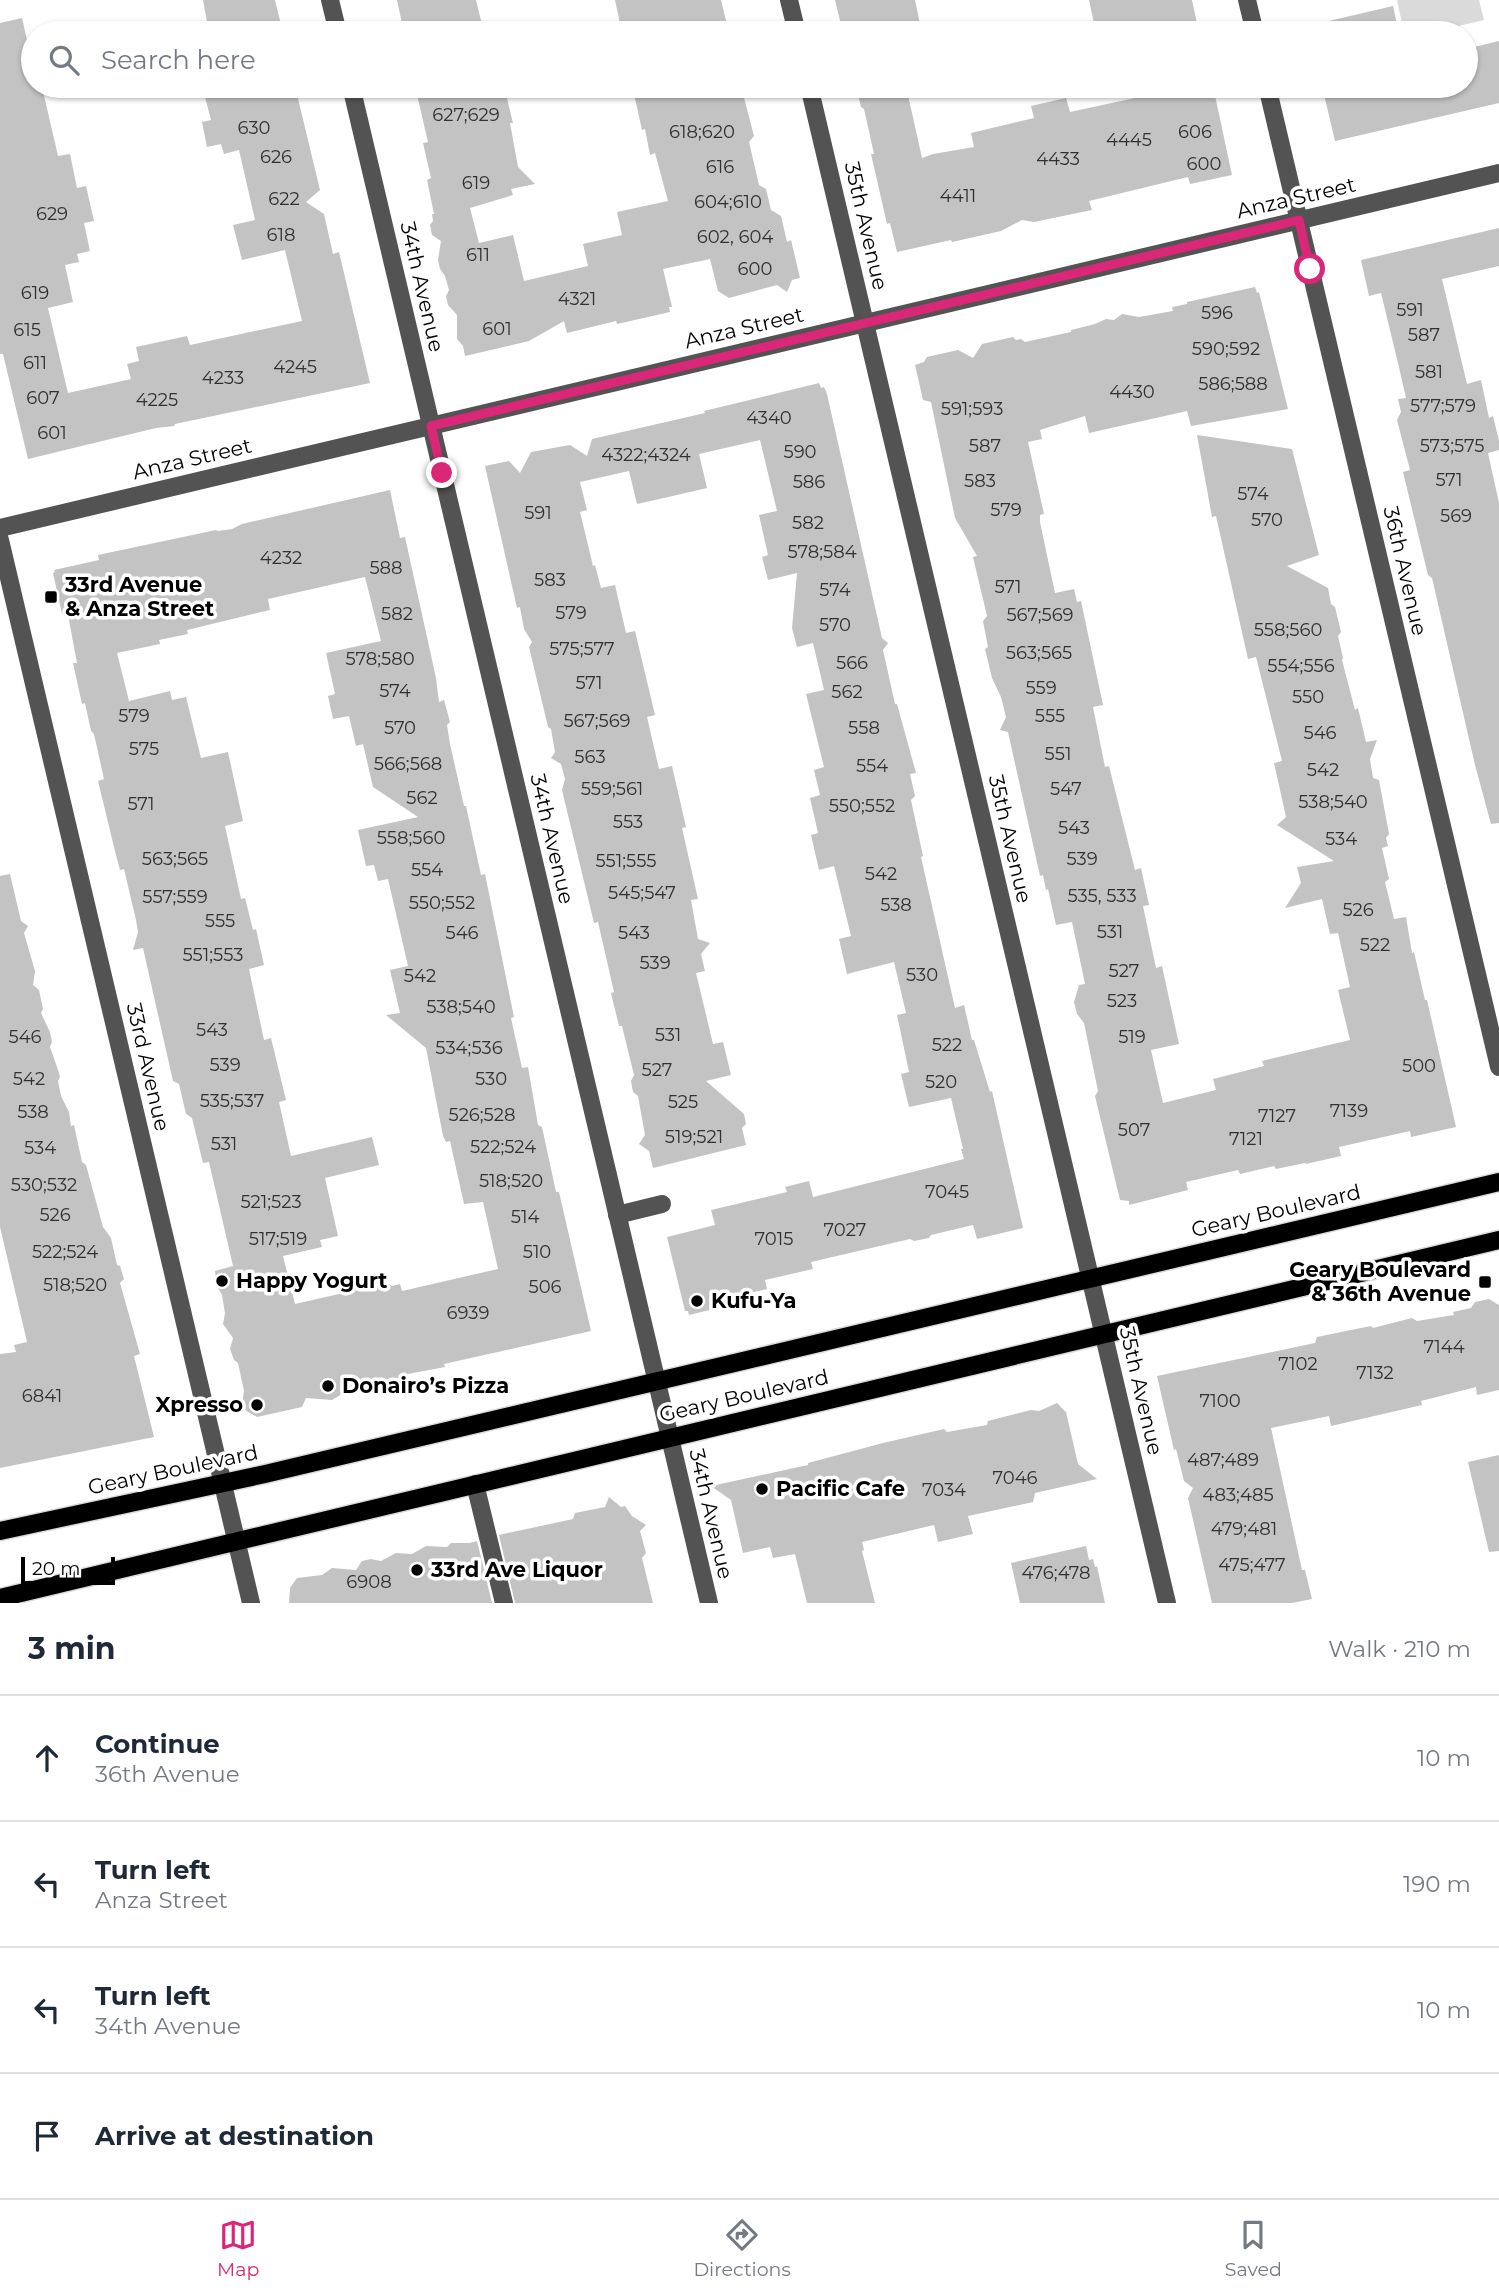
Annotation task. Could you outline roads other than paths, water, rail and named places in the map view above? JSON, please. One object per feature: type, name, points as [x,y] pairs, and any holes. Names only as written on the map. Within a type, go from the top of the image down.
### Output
[{"type":"main road","name":"Geary Boulevard","points":[[0,1531],[222,1483],[1499,1182]]},
{"type":"main road","name":"Geary Boulevard","points":[[0,1598],[1499,1240]]},
{"type":"street","points":[[330,0],[335,21]]},
{"type":"street","points":[[789,0],[794,21]]},
{"type":"street","points":[[1247,0],[1252,21]]},
{"type":"street","name":"34th Avenue","points":[[354,98],[709,1603]]},
{"type":"street","name":"35th Avenue","points":[[812,98],[1167,1603]]},
{"type":"street","name":"36th Avenue","points":[[1270,98],[1499,1067]]},
{"type":"street","name":"Anza Street","points":[[0,528],[1499,173]]},
{"type":"street","name":"33rd Avenue","points":[[0,540],[251,1603]]},
{"type":"street","points":[[617,1215],[662,1204]]},
{"type":"street","points":[[475,1484],[504,1603]]},
{"type":"place","name":"33rd Avenue & Anza Street","points":[[51,597]]},
{"type":"place","name":"Happy Yogurt","points":[[222,1281]]},
{"type":"place","name":"Geary Boulevard & 36th Avenue","points":[[1485,1282]]},
{"type":"place","name":"Kufu-Ya","points":[[697,1301]]},
{"type":"place","name":"Donairo’s Pizza","points":[[328,1386]]},
{"type":"place","name":"Xpresso","points":[[257,1405]]},
{"type":"place","name":"Pacific Cafe","points":[[762,1489]]},
{"type":"place","name":"33rd Ave Liquor","points":[[417,1570]]}]
